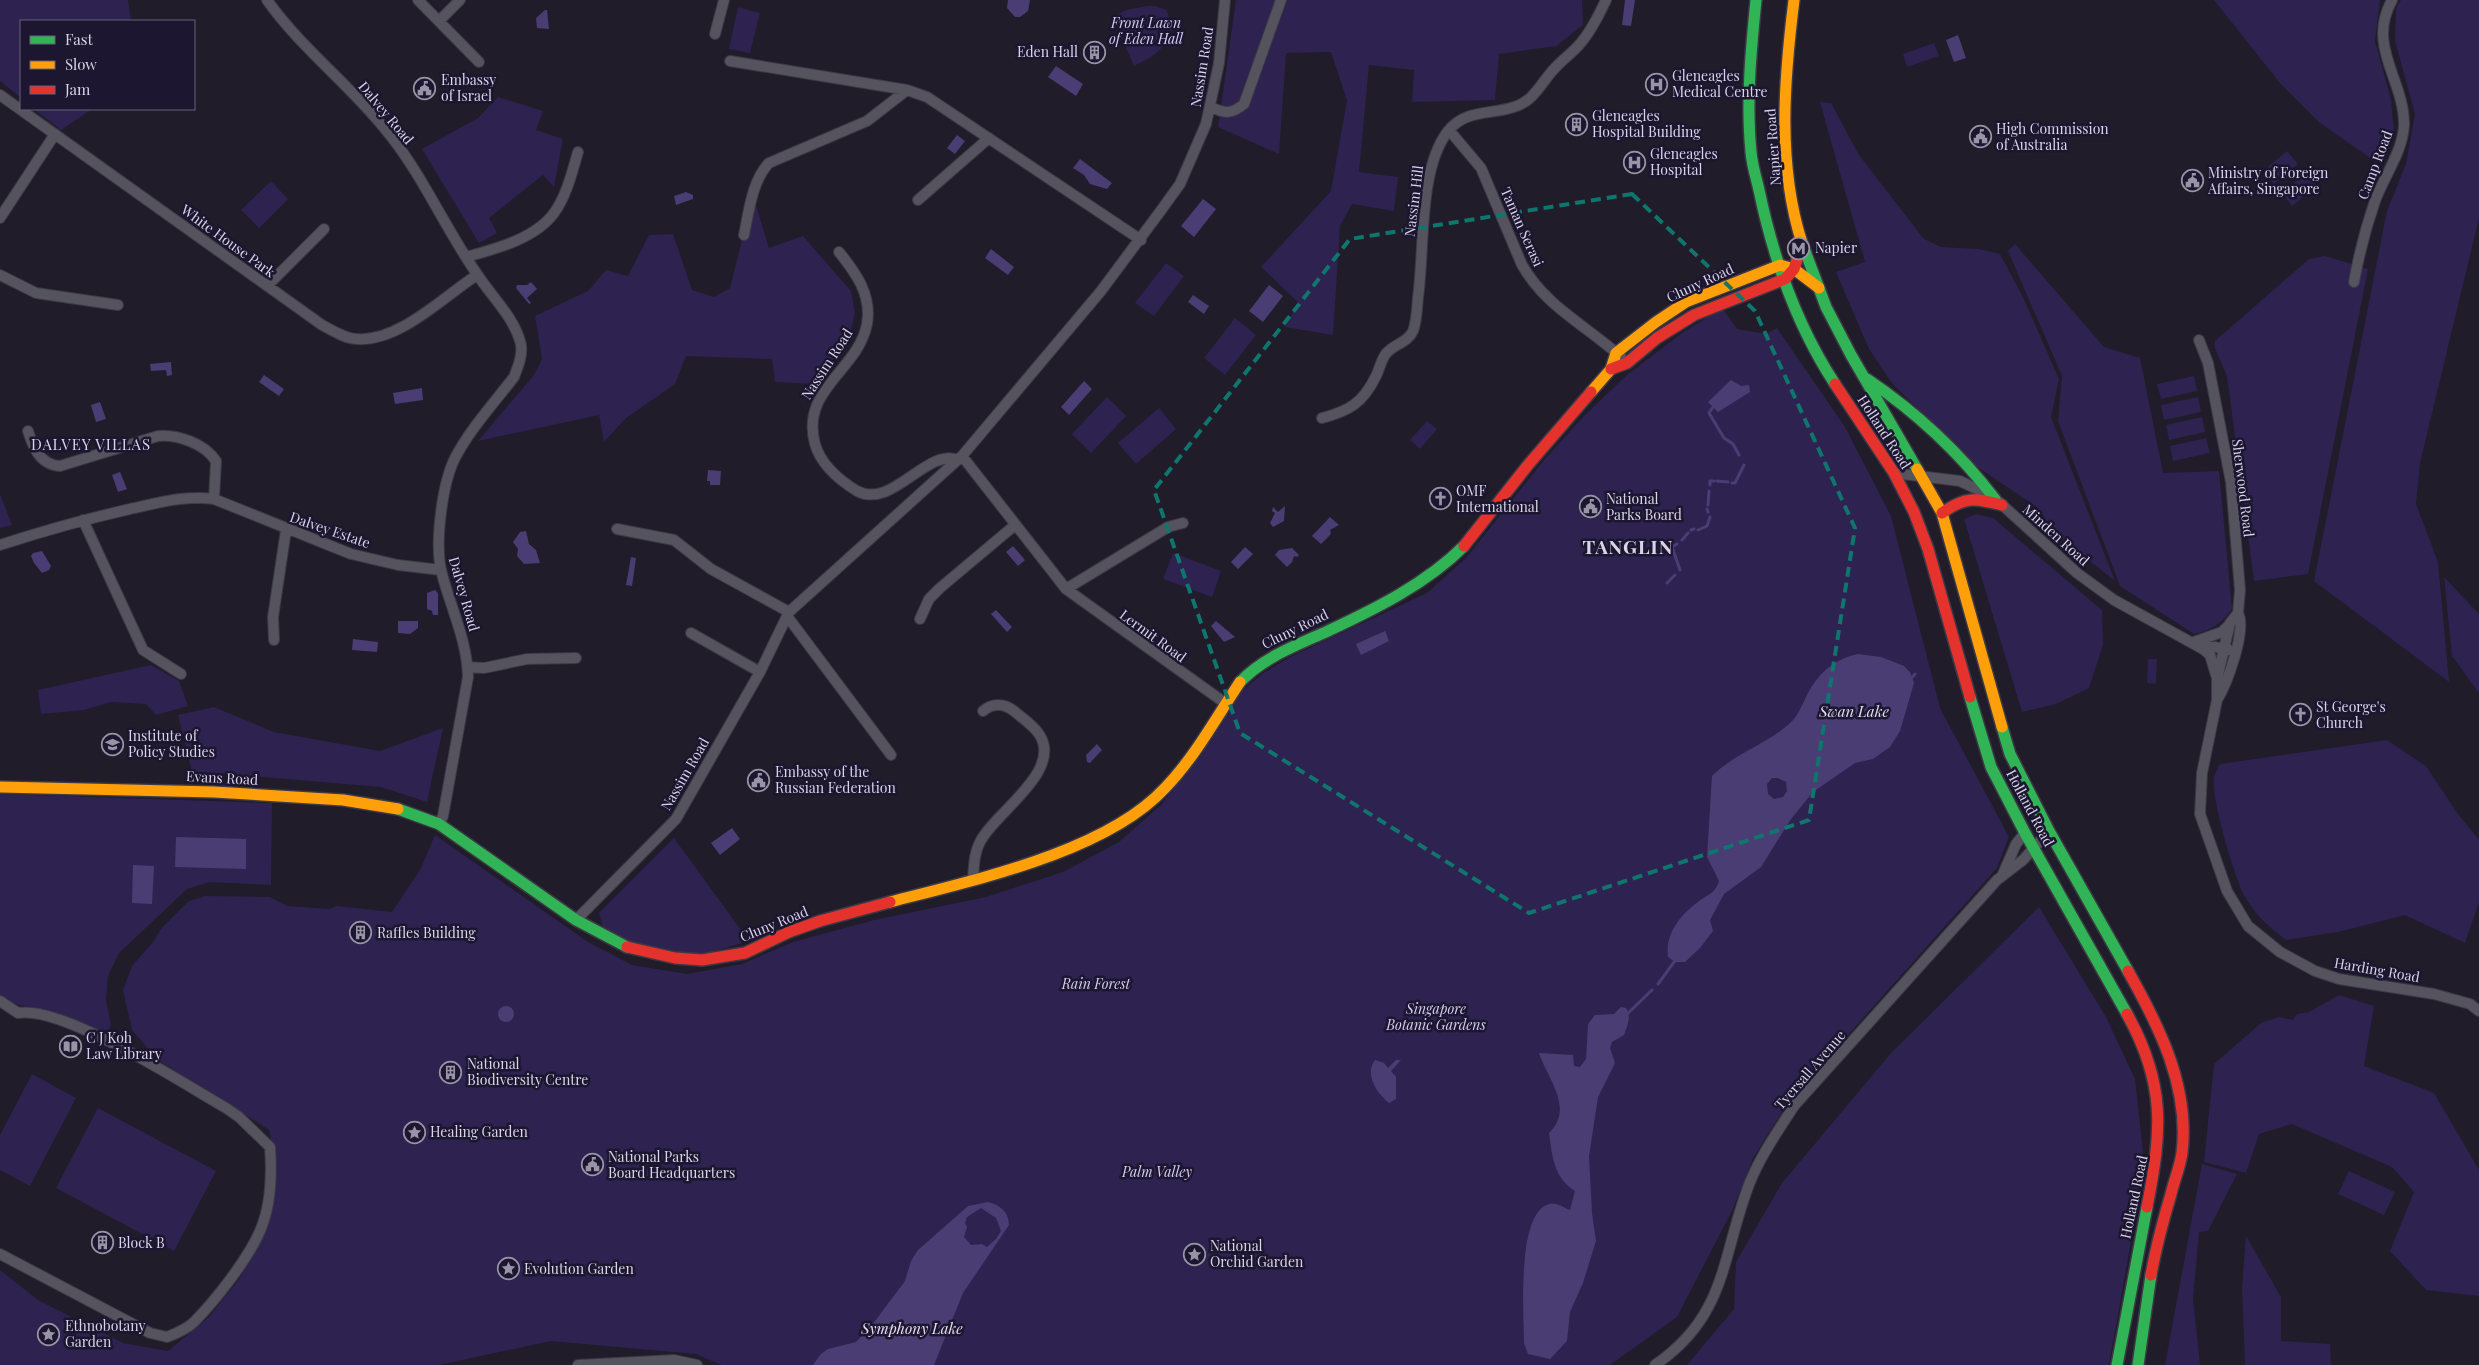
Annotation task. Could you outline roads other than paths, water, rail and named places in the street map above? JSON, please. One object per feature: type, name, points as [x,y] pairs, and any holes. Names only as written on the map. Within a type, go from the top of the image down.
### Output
[{"type":"main road","name":"Napier Road","points":[[1756,0],[1750,63],[1751,153],[1765,219],[1785,279]]},
{"type":"main road","name":"Napier Road","points":[[1794,0],[1786,75],[1787,160],[1796,225],[1818,288]]},
{"type":"main road","name":"Cluny Road","points":[[1611,369],[1627,363],[1657,338],[1694,314],[1785,279],[1794,269],[1802,244]]},
{"type":"main road","points":[[1780,265],[1794,269],[1818,288]]},
{"type":"main road","name":"Cluny Road","points":[[439,824],[576,920],[630,949],[675,958],[702,960],[746,952],[789,932],[820,921],[973,879],[1052,855],[1090,840],[1131,818],[1164,789],[1193,754],[1240,682],[1256,666],[1370,611],[1410,587],[1456,554],[1471,539],[1528,465],[1611,369],[1616,353],[1656,322],[1686,302],[1780,265]]},
{"type":"main road","name":"Holland Road","points":[[1785,279],[1810,339],[1827,371],[1894,473],[1914,512],[1928,549],[1948,626],[1991,767],[2025,833],[2132,1023],[2145,1053],[2155,1085],[2159,1114],[2158,1152],[2117,1365]]},
{"type":"main road","name":"Holland Road","points":[[1818,288],[1850,355],[1867,379],[1942,513],[2010,754],[2049,831],[2152,1014],[2167,1047],[2178,1088],[2182,1113],[2182,1154],[2156,1244],[2138,1365]]},
{"type":"main road","points":[[1867,379],[1915,415],[1983,482],[1999,502]]},
{"type":"main road","points":[[1942,513],[1963,500],[1974,497],[1999,502]]},
{"type":"main road","name":"Evans Road","points":[[0,787],[214,792],[355,801],[411,812],[439,824]]},
{"type":"street","name":"Dalvey Road","points":[[267,0],[297,36],[367,108],[392,138],[477,274],[515,326],[521,343],[519,362],[514,378],[469,437],[455,459],[439,527],[438,550],[441,570],[461,632],[468,667],[468,677],[447,793],[439,824]]},
{"type":"street","points":[[418,0],[479,62]]},
{"type":"street","points":[[439,21],[460,0]]},
{"type":"street","points":[[715,34],[724,0]]},
{"type":"street","name":"Nassim Road","points":[[576,920],[676,819],[760,672],[788,614],[960,458],[1101,291],[1141,240],[1180,184],[1211,107],[1226,0]]},
{"type":"street","points":[[1211,107],[1223,113],[1230,113],[1244,104],[1281,0]]},
{"type":"street","name":"Nassim Hill","points":[[1322,418],[1345,412],[1363,397],[1376,376],[1384,356],[1404,342],[1412,331],[1419,291],[1429,172],[1438,148],[1449,130],[1468,116],[1514,108],[1533,96],[1541,89],[1554,70],[1581,44],[1600,14],[1606,0]]},
{"type":"street","name":"Camp Road","points":[[2354,282],[2363,236],[2376,198],[2398,151],[2404,126],[2397,87],[2382,44],[2382,32],[2392,0]]},
{"type":"street","points":[[730,61],[906,90],[927,97],[1141,240]]},
{"type":"street","points":[[744,235],[759,177],[769,162],[867,120],[906,90]]},
{"type":"street","name":"White House Park","points":[[0,95],[20,109]]},
{"type":"street","name":"White House Park","points":[[21,110],[322,325],[356,339],[383,336],[407,324],[477,274]]},
{"type":"street","name":"Taman Serasi","points":[[1449,130],[1481,168],[1530,280],[1541,294],[1627,363]]},
{"type":"street","points":[[0,218],[55,134]]},
{"type":"street","points":[[918,200],[989,138]]},
{"type":"street","points":[[466,257],[522,237],[537,228],[553,214],[567,187],[578,152]]},
{"type":"street","points":[[267,286],[324,229]]},
{"type":"street","name":"Nassim Road","points":[[839,252],[857,274],[864,290],[867,301],[867,324],[860,342],[824,391],[813,410],[812,427],[818,454],[824,464],[835,474],[850,486],[866,495],[881,493],[938,461],[960,458]]},
{"type":"street","points":[[0,275],[36,293],[118,305]]},
{"type":"street","name":"Sherwood Road","points":[[2199,340],[2208,363],[2231,482],[2240,590],[2238,613],[2241,620],[2235,651]]},
{"type":"street","points":[[28,430],[32,447],[42,458],[54,466],[60,466],[158,436],[171,435],[202,447],[213,456],[216,462],[214,499]]},
{"type":"street","name":"Lermit Road","points":[[960,458],[1016,524],[1066,589],[1225,704]]},
{"type":"street","name":"Minden Road","points":[[1894,473],[1960,481],[1999,502],[2076,573],[2114,600],[2193,642],[2210,655],[2217,679]]},
{"type":"street","name":"Dalvey Estate","points":[[0,545],[83,520],[177,499],[198,497],[214,499],[286,530],[351,554],[398,565],[441,570]]},
{"type":"street","points":[[83,520],[143,650],[181,674]]},
{"type":"street","points":[[1066,589],[1168,527],[1183,523]]},
{"type":"street","points":[[920,619],[929,599],[940,588],[1016,524]]},
{"type":"street","points":[[617,529],[674,540],[711,568],[788,614],[891,755]]},
{"type":"street","points":[[274,640],[273,617],[286,530]]},
{"type":"street","points":[[2193,642],[2222,632],[2238,613]]},
{"type":"street","points":[[2223,648],[2230,623]]},
{"type":"street","points":[[691,633],[760,672]]},
{"type":"street","name":"Minden Road","points":[[2193,642],[2235,651]]},
{"type":"street","name":"Harding Road","points":[[2223,648],[2217,679],[2217,700],[2202,773],[2200,814],[2227,891],[2248,926],[2280,952],[2315,971],[2339,979],[2434,994],[2470,1004],[2479,1011]]},
{"type":"street","name":"Harding Road","points":[[2217,700],[2228,680],[2235,651]]},
{"type":"street","points":[[468,667],[484,668],[527,658],[576,658]]},
{"type":"street","points":[[973,879],[974,860],[980,841],[1032,782],[1040,769],[1044,750],[1038,734],[1010,707],[996,704],[983,711]]},
{"type":"street","name":"Tyersall Avenue","points":[[1655,1365],[1685,1340],[1705,1314],[1716,1295],[1750,1182],[1769,1144],[1794,1106],[2002,875],[2023,860],[2049,831]]},
{"type":"street","points":[[2002,875],[2016,844],[2025,833]]},
{"type":"street","points":[[0,1001],[18,1013],[29,1011],[45,1014],[127,1050],[226,1108],[240,1117],[270,1148],[271,1166],[270,1193],[260,1231],[233,1274],[193,1323],[167,1337],[141,1329],[0,1254]]},
{"type":"street","points":[[578,1365],[674,1360],[693,1364]]},
{"type":"water","points":[[1008,0],[1030,0],[1028,11],[1020,17],[1015,17],[1007,8]]},
{"type":"water","points":[[1625,0],[1635,0],[1631,26],[1622,25]]},
{"type":"water","points":[[547,10],[549,29],[537,28],[536,18]]},
{"type":"water","points":[[1958,35],[1966,58],[1954,62],[1946,40]]},
{"type":"water","points":[[1056,66],[1083,84],[1076,96],[1048,77]]},
{"type":"water","points":[[957,135],[965,141],[955,154],[947,148]]},
{"type":"water","points":[[1080,159],[1112,183],[1107,189],[1090,184],[1084,175],[1073,168]]},
{"type":"water","points":[[686,192],[693,195],[693,199],[676,205],[674,196]]},
{"type":"water","points":[[1203,199],[1216,209],[1194,237],[1181,226]]},
{"type":"water","points":[[991,249],[1014,267],[1008,275],[985,258]]},
{"type":"water","points":[[531,282],[537,289],[527,298],[531,303],[529,304],[516,288],[517,285],[527,285]]},
{"type":"water","points":[[1269,285],[1283,296],[1263,322],[1249,311]]},
{"type":"water","points":[[1193,295],[1209,306],[1204,314],[1188,302]]},
{"type":"water","points":[[171,362],[172,375],[167,376],[166,370],[151,371],[150,364]]},
{"type":"water","points":[[264,375],[284,389],[279,396],[259,382]]},
{"type":"water","points":[[1731,380],[1741,386],[1749,385],[1750,392],[1718,412],[1708,402]]},
{"type":"water","points":[[1084,381],[1092,389],[1069,415],[1061,407]]},
{"type":"water","points":[[422,388],[423,400],[395,404],[393,393]]},
{"type":"water","points":[[100,402],[106,419],[96,422],[91,405]]},
{"type":"water","points":[[708,470],[721,471],[720,485],[710,485],[710,481],[707,481]]},
{"type":"water","points":[[120,472],[127,489],[118,492],[112,475]]},
{"type":"water","points":[[1285,506],[1284,521],[1273,527],[1270,523],[1275,513],[1272,511],[1273,507],[1278,512]]},
{"type":"water","points":[[1330,517],[1339,525],[1330,530],[1331,534],[1321,544],[1312,536]]},
{"type":"water","points":[[526,531],[529,544],[536,550],[540,563],[524,564],[517,556],[518,549],[513,542],[520,532]]},
{"type":"water","points":[[1013,546],[1025,560],[1018,566],[1006,552]]},
{"type":"water","points":[[1245,547],[1253,554],[1238,569],[1231,562]]},
{"type":"water","points":[[1292,548],[1299,555],[1297,557],[1294,556],[1292,562],[1287,567],[1275,555],[1279,550]]},
{"type":"water","points":[[42,551],[51,566],[49,570],[42,573],[31,556],[33,553]]},
{"type":"water","points":[[631,557],[636,558],[632,586],[626,585]]},
{"type":"water","points":[[435,590],[438,593],[438,615],[433,615],[432,611],[427,609],[427,593]]},
{"type":"water","points":[[996,610],[1012,627],[1007,632],[991,614]]},
{"type":"water","points":[[398,621],[418,621],[418,628],[410,634],[398,633]]},
{"type":"water","points":[[1216,621],[1235,637],[1224,642],[1211,626]]},
{"type":"water","points":[[1385,631],[1389,641],[1361,655],[1356,644]]},
{"type":"water","points":[[353,639],[378,642],[377,652],[352,650]]},
{"type":"water","name":"Swan Lake","points":[[1858,654],[1881,657],[1904,666],[1910,672],[1914,683],[1900,731],[1890,747],[1873,759],[1855,763],[1813,792],[1791,819],[1761,867],[1724,894],[1710,920],[1713,931],[1700,948],[1685,962],[1675,962],[1668,957],[1671,933],[1685,913],[1713,891],[1719,881],[1707,857],[1712,776],[1732,760],[1785,727],[1797,715],[1821,674],[1838,661]],"holes":[[[1772,778],[1778,778],[1786,782],[1787,791],[1783,797],[1774,799],[1768,794],[1767,784]]]},
{"type":"water","points":[[1097,744],[1102,750],[1090,763],[1087,762],[1086,755]]},
{"type":"water","points":[[732,828],[740,839],[720,855],[711,843]]},
{"type":"water","points":[[176,837],[246,839],[246,869],[175,867]]},
{"type":"water","points":[[133,865],[154,866],[152,904],[132,903]]},
{"type":"water","points":[[503,1006],[509,1006],[514,1011],[512,1020],[503,1022],[498,1017],[498,1011]]},
{"type":"water","points":[[1621,1007],[1626,1008],[1628,1011],[1628,1022],[1624,1035],[1612,1042],[1610,1048],[1615,1063],[1598,1097],[1589,1156],[1592,1213],[1596,1241],[1583,1283],[1570,1312],[1567,1341],[1550,1359],[1528,1354],[1524,1343],[1523,1290],[1524,1267],[1531,1226],[1538,1211],[1549,1204],[1557,1204],[1570,1210],[1575,1191],[1562,1180],[1555,1166],[1549,1133],[1560,1113],[1559,1103],[1553,1083],[1539,1053],[1573,1055],[1574,1066],[1580,1067],[1586,1060],[1588,1024],[1595,1015],[1614,1014]]},
{"type":"water","points":[[1375,1060],[1384,1063],[1388,1068],[1396,1060],[1401,1060],[1391,1071],[1396,1077],[1396,1099],[1389,1103],[1376,1089],[1371,1078],[1372,1066]]},
{"type":"water","name":"Symphony Lake","points":[[988,1202],[996,1205],[1006,1213],[1009,1225],[963,1293],[934,1365],[813,1365],[821,1354],[828,1349],[856,1342],[872,1325],[905,1281],[911,1261],[918,1250],[968,1206]],"holes":[[[981,1208],[996,1218],[1001,1231],[996,1239],[987,1247],[982,1244],[971,1245],[964,1237],[967,1217]]]},
{"type":"waterway","points":[[1713,407],[1709,413],[1724,438],[1733,444],[1739,455]]},
{"type":"waterway","points":[[1732,483],[1735,483],[1744,465]]},
{"type":"waterway","points":[[1710,485],[1710,481],[1714,481]]},
{"type":"waterway","points":[[1717,481],[1728,482]]},
{"type":"waterway","points":[[1708,505],[1709,491]]},
{"type":"waterway","points":[[1698,530],[1707,526],[1710,517]]},
{"type":"waterway","points":[[1682,540],[1688,533]]},
{"type":"waterway","points":[[1677,544],[1672,547],[1680,570]]},
{"type":"waterway","points":[[1667,583],[1675,575]]},
{"type":"waterway","points":[[1910,680],[1915,674]]},
{"type":"waterway","points":[[1658,984],[1677,958]]},
{"type":"waterway","points":[[1626,1015],[1652,990]]},
{"type":"waterway","points":[[1580,1070],[1589,1057]]},
{"type":"place","name":"Eden Hall","points":[[1094,52]]},
{"type":"place","name":"Gleneagles Medical Centre","points":[[1656,84]]},
{"type":"place","name":"Embassy of Israel","points":[[425,88]]},
{"type":"place","name":"Gleneagles Hospital Building","points":[[1576,124]]},
{"type":"place","name":"High Commission of Australia","points":[[1980,137]]},
{"type":"place","name":"Gleneagles Hospital","points":[[1634,162]]},
{"type":"place","name":"Ministry of Foreign Affairs, Singapore","points":[[2192,181]]},
{"type":"place","name":"Napier","points":[[1799,248]]},
{"type":"place","name":"OMF International","points":[[1440,499]]},
{"type":"place","name":"National Parks Board","points":[[1590,507]]},
{"type":"place","name":"St George's Church","points":[[2300,715]]},
{"type":"place","name":"Institute of Policy Studies","points":[[112,744]]},
{"type":"place","name":"Embassy of the Russian Federation","points":[[759,780]]},
{"type":"place","name":"Raffles Building","points":[[361,933]]},
{"type":"place","name":"C J Koh Law Library","points":[[70,1046]]},
{"type":"place","name":"National Biodiversity Centre","points":[[451,1072]]},
{"type":"place","name":"Healing Garden","points":[[414,1132]]},
{"type":"place","name":"National Parks Board Headquarters","points":[[592,1165]]},
{"type":"place","name":"Block B","points":[[102,1243]]},
{"type":"place","name":"National Orchid Garden","points":[[1194,1254]]},
{"type":"place","name":"Evolution Garden","points":[[508,1269]]},
{"type":"place","name":"Ethnobotany Garden","points":[[49,1334]]},
{"type":"district","name":"DALVEY VILLAS","points":[[91,445]]},
{"type":"district","name":"TANGLIN","points":[[1628,547]]},
{"type":"park label","name":"Front Lawn of Eden Hall","points":[[1146,32]]},
{"type":"park label","name":"Rain Forest","points":[[1096,984]]},
{"type":"park label","name":"Singapore Botanic Gardens","points":[[1436,1018]]},
{"type":"park label","name":"Palm Valley","points":[[1157,1172]]}]
